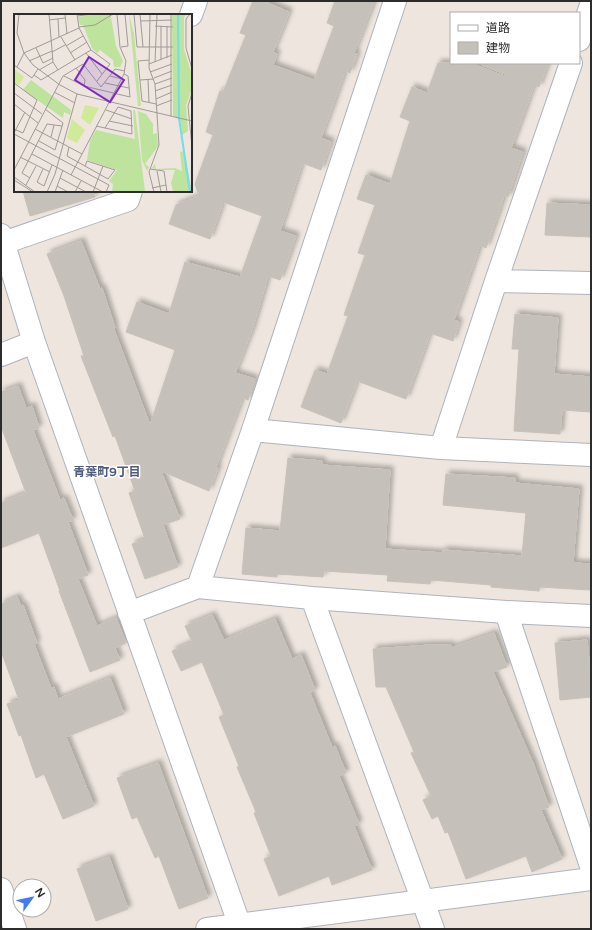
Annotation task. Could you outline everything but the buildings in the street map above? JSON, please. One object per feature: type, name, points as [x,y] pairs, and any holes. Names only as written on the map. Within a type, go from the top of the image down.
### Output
[{"type":"street","points":[[191,14],[196,1]]},
{"type":"street","points":[[198,587],[253,430],[394,1]]},
{"type":"street","points":[[580,37],[591,5]]},
{"type":"street","points":[[441,448],[496,281],[571,64]]},
{"type":"street","points":[[131,192],[128,200],[2,239],[34,342],[240,927]]},
{"type":"street","points":[[496,281],[591,283]]},
{"type":"street","points":[[1,355],[34,342]]},
{"type":"street","points":[[253,430],[441,448],[591,455]]},
{"type":"street","points":[[129,613],[198,587],[312,598],[506,612],[591,616]]},
{"type":"street","points":[[312,598],[433,929]]},
{"type":"street","points":[[506,612],[591,866]]},
{"type":"street","points":[[207,929],[240,927],[591,879]]},
{"type":"street","points":[[1,889],[15,929]]},
{"type":"district","name":"青葉町9丁目","points":[[107,472]]}]
